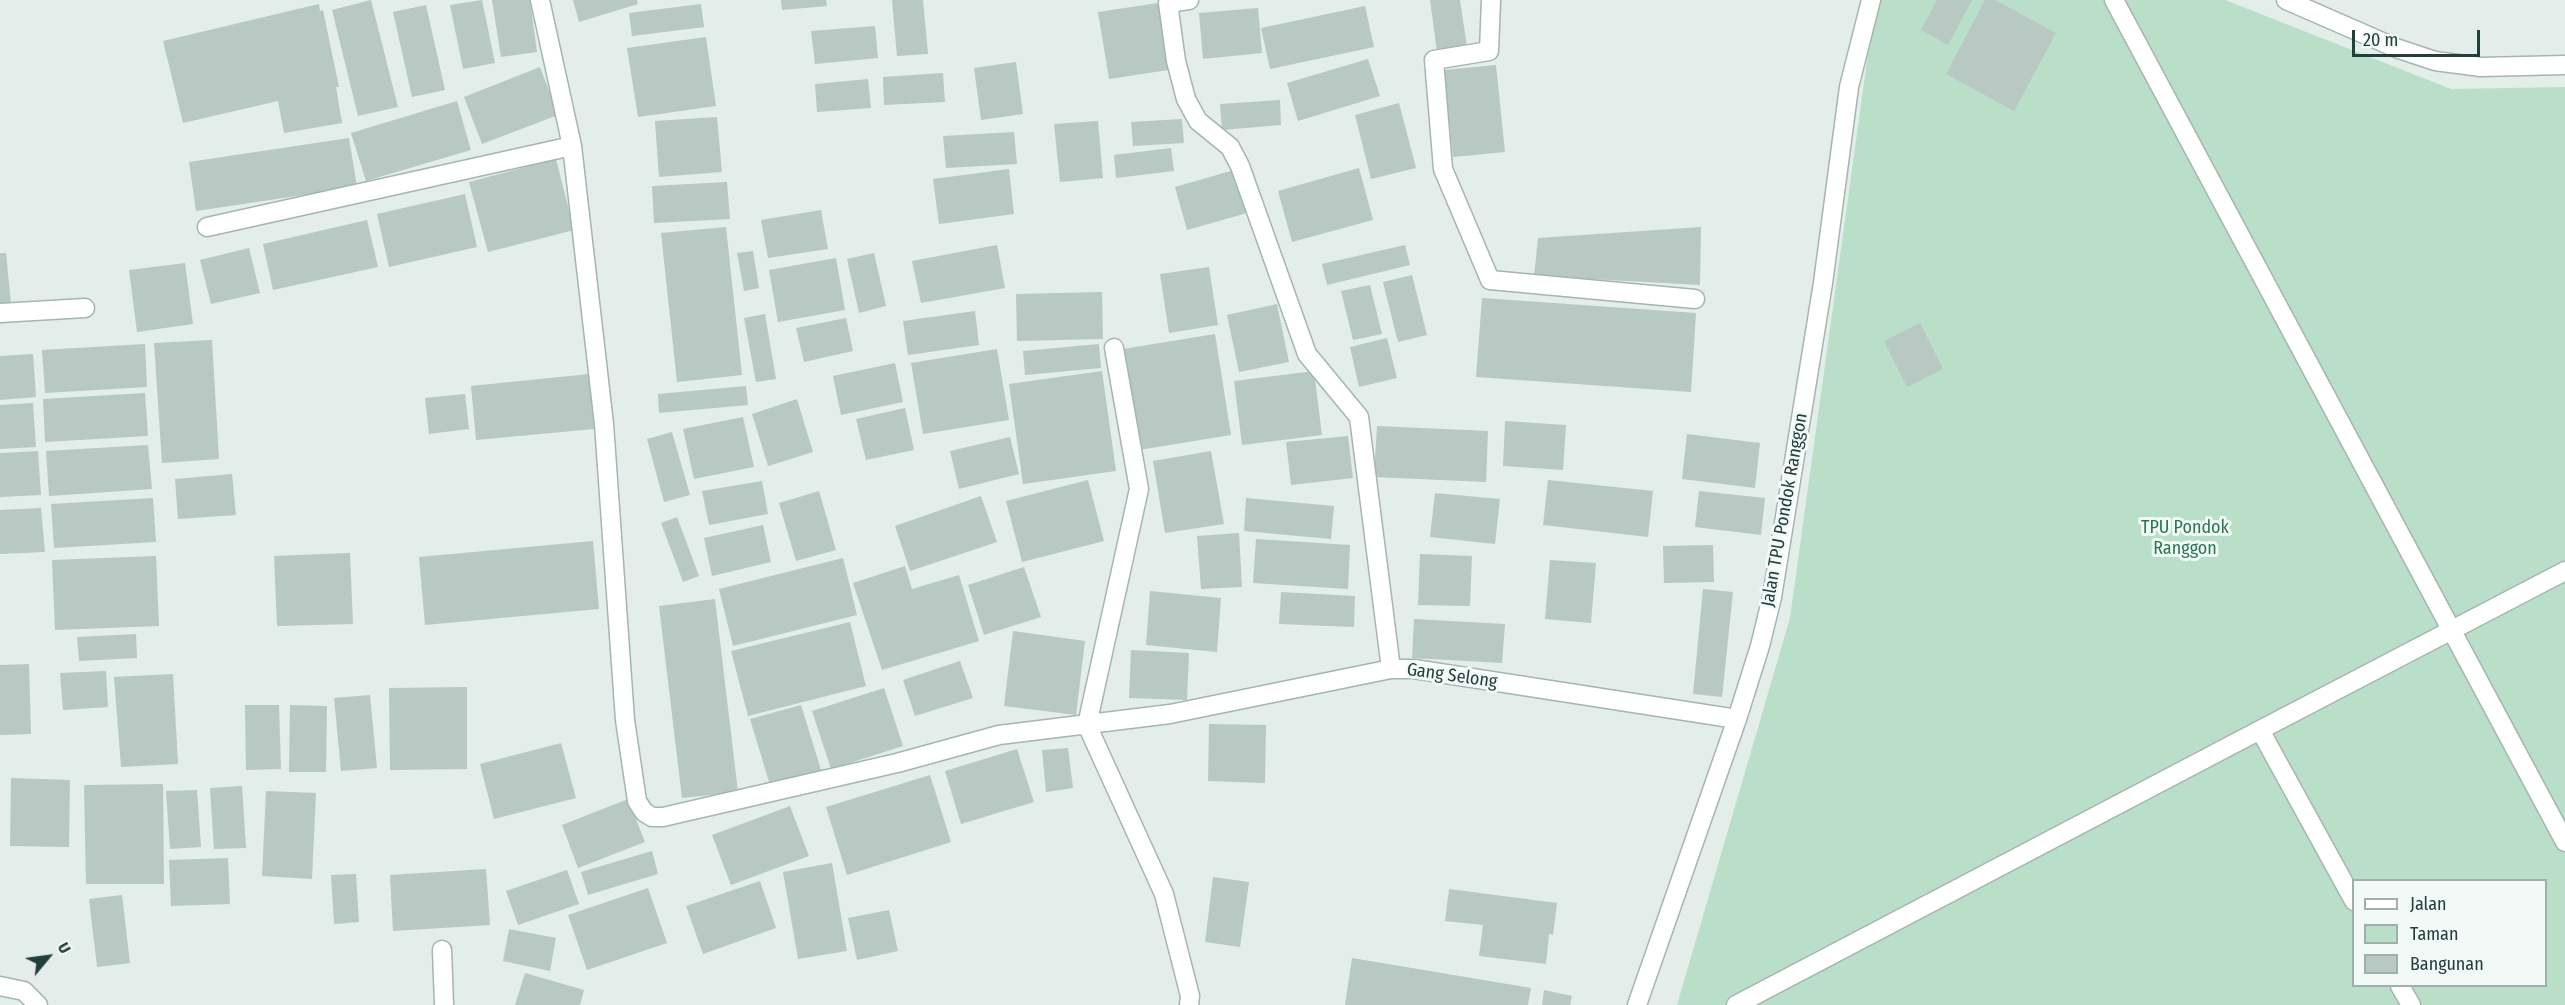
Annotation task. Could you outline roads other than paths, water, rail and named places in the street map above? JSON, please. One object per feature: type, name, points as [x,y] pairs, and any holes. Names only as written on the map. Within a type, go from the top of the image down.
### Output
[{"type":"street","name":"Gang Selong","points":[[540,0],[572,146],[604,424],[625,720],[637,801],[644,812],[652,817],[663,817],[897,763],[999,735],[1170,714],[1391,669],[1414,669],[1737,719]]},
{"type":"street","points":[[1189,0],[1168,3],[1176,61],[1186,99],[1198,121],[1230,147],[1240,165],[1307,354],[1359,417],[1391,669]]},
{"type":"street","points":[[1491,0],[1489,51],[1434,60],[1443,169],[1490,280],[1695,299]]},
{"type":"street","name":"Jalan TPU Pondok Ranggon","points":[[1638,1005],[1737,719],[1760,646],[1772,597],[1823,283],[1849,87],[1870,0]]},
{"type":"street","points":[[2114,0],[2565,842]]},
{"type":"street","points":[[2286,0],[2396,48],[2435,61],[2481,67],[2565,64]]},
{"type":"street","points":[[207,227],[572,146]]},
{"type":"street","points":[[0,313],[85,308]]},
{"type":"street","points":[[1114,348],[1139,489],[1087,725],[1164,894],[1190,996],[1189,1005]]},
{"type":"street","points":[[1736,1005],[2451,629],[2565,572]]},
{"type":"street","points":[[2260,730],[2352,897]]},
{"type":"street","points":[[442,950],[444,1005]]},
{"type":"street","points":[[0,986],[24,992],[38,1005]]},
{"type":"street","points":[[2401,987],[2410,1005]]},
{"type":"park label","name":"TPU Pondok Ranggon","points":[[2185,538]]}]
